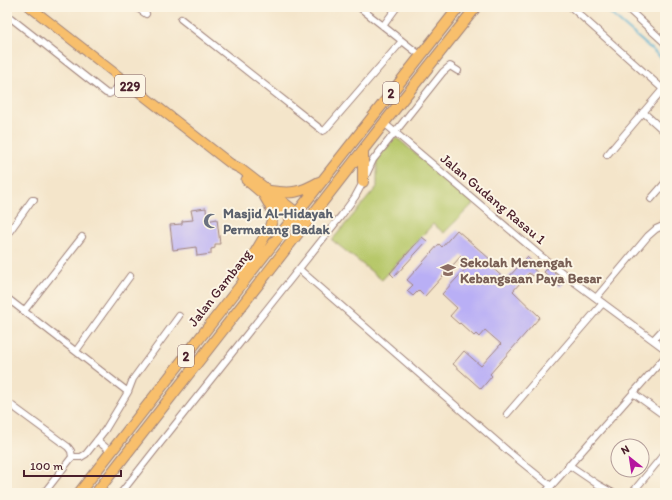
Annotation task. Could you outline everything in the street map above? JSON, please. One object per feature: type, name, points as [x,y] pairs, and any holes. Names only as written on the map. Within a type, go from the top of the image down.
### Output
[{"type":"highway","name":"Jalan Gambang","points":[[79,493],[459,7]]},
{"type":"highway","name":"Jalan Gambang","points":[[96,493],[476,7]]},
{"type":"highway","points":[[363,152],[363,182]]},
{"type":"highway","points":[[218,314],[269,229],[273,216],[268,194],[298,192],[313,186],[323,179]]},
{"type":"main road","name":"229","points":[[30,7],[231,164],[240,169],[306,225]]},
{"type":"street","points":[[136,7],[146,14]]},
{"type":"street","points":[[359,7],[420,56]]},
{"type":"street","points":[[383,26],[398,7]]},
{"type":"street","points":[[570,7],[664,90],[607,154]]},
{"type":"street","points":[[626,7],[665,43]]},
{"type":"street","points":[[7,15],[106,93],[109,94],[113,92],[124,80]]},
{"type":"street","points":[[181,19],[323,131],[402,41]]},
{"type":"street","points":[[121,493],[355,197],[373,160],[395,132],[443,72],[450,66],[458,71]]},
{"type":"street","points":[[643,112],[665,132]]},
{"type":"street","name":"Jalan Gudang Rasau 1","points":[[384,123],[547,261],[665,349]]},
{"type":"street","points":[[652,199],[665,183]]},
{"type":"street","points":[[7,235],[32,200],[34,200]]},
{"type":"street","points":[[596,298],[648,236],[656,229],[665,225]]},
{"type":"street","points":[[24,311],[82,237]]},
{"type":"street","points":[[299,269],[510,453],[551,486]]},
{"type":"street","points":[[76,351],[130,276]]},
{"type":"street","points":[[7,298],[128,392]]},
{"type":"street","points":[[507,414],[603,303]]},
{"type":"street","points":[[72,457],[81,457],[86,454],[105,430],[128,392],[133,379],[179,316]]},
{"type":"street","points":[[653,340],[665,327]]},
{"type":"street","points":[[545,493],[665,357]]},
{"type":"street","points":[[633,393],[665,416]]},
{"type":"street","points":[[7,402],[71,451],[72,457],[44,493]]},
{"type":"street","points":[[97,440],[111,452]]},
{"type":"street","points":[[632,493],[665,453]]},
{"type":"street","points":[[568,466],[613,493]]},
{"type":"green space","points":[[396,137],[474,203],[444,233],[433,224],[382,280],[332,240],[377,187],[377,159]]},
{"type":"building","points":[[206,208],[207,221],[217,219],[220,244],[215,244],[215,248],[211,249],[211,254],[197,256],[196,247],[173,250],[170,225],[182,224],[182,221],[193,220],[191,210]]},
{"type":"building","points":[[457,230],[491,260],[488,264],[506,280],[527,257],[536,266],[533,269],[537,272],[533,276],[529,273],[513,291],[540,317],[490,374],[492,376],[481,389],[453,364],[464,351],[481,366],[501,344],[485,330],[479,337],[476,334],[474,336],[460,323],[459,324],[450,316],[457,308],[442,294],[471,263],[462,255],[425,296],[419,290],[413,296],[407,291],[413,285],[407,280],[439,244],[442,247]]},
{"type":"building","points":[[422,237],[427,241],[394,277],[390,273]]},
{"type":"building","points":[[548,268],[565,282],[560,287],[544,272]]},
{"type":"waterway","points":[[603,7],[665,61]]},
{"type":"place","name":"Masjid Al-Hidayah Permatang Badak","points":[[211,221]]},
{"type":"place","name":"Sekolah Menengah Kebangsaan Paya Besar","points":[[448,270]]}]
